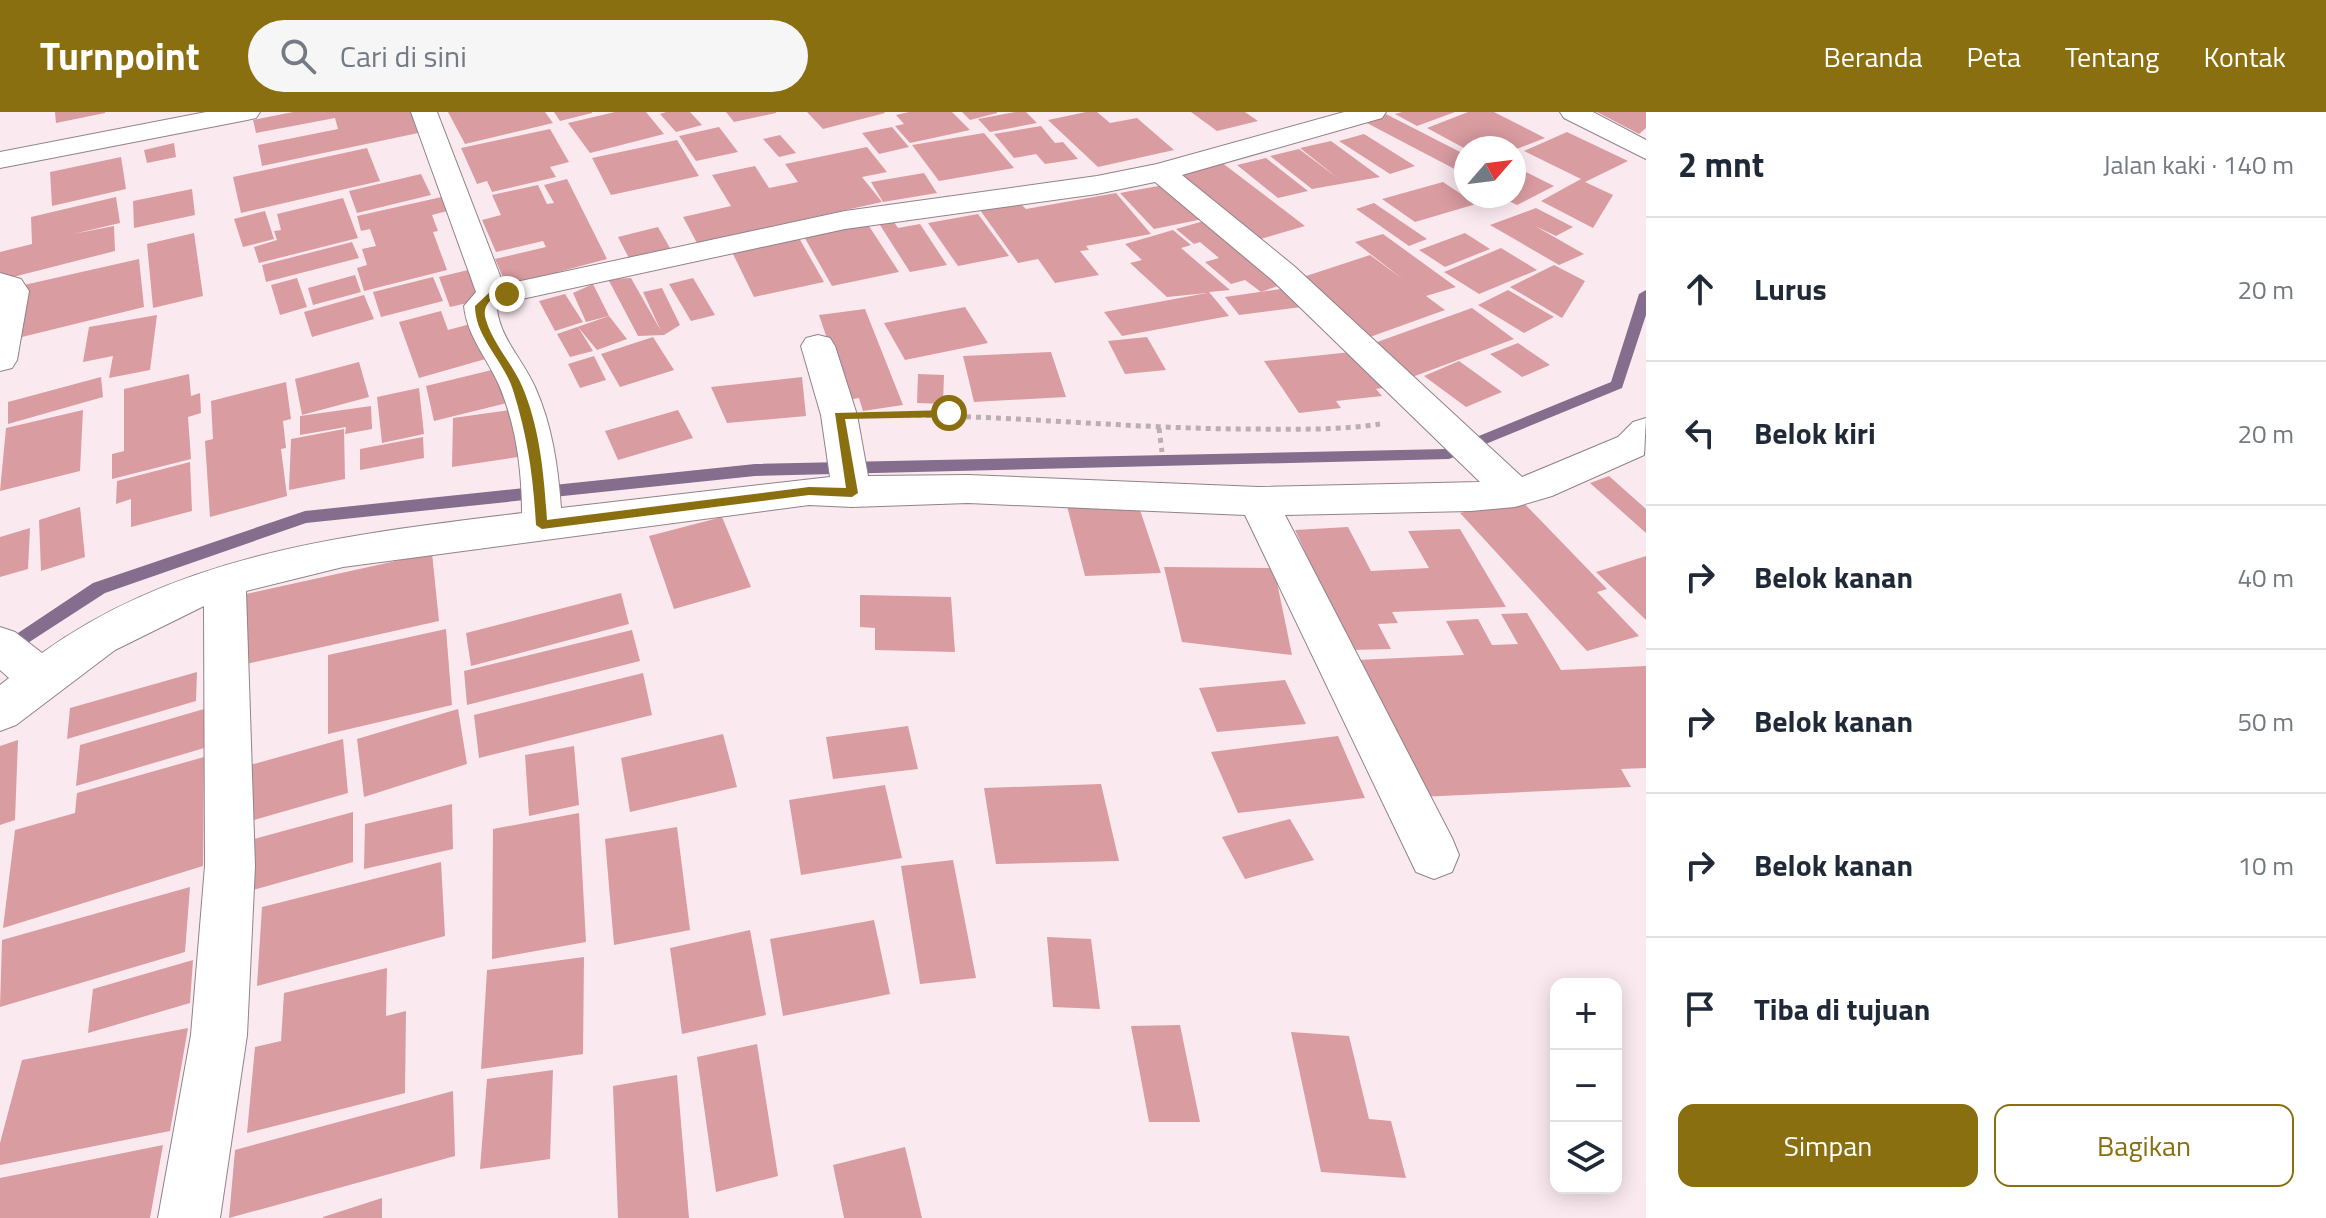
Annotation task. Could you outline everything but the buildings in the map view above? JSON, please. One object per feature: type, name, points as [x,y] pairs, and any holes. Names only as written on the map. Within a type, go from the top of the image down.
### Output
[{"type":"street","points":[[0,160],[247,112]]},
{"type":"street","points":[[424,112],[488,286],[496,292],[516,294],[845,220],[1097,185],[1161,172],[1373,112]]},
{"type":"street","points":[[1573,112],[1646,151]]},
{"type":"street","points":[[1161,172],[1283,273],[1515,493]]},
{"type":"street","points":[[0,283],[10,286],[13,291],[0,360]]},
{"type":"street","points":[[496,292],[480,306],[480,319],[517,386],[538,462],[542,515]]},
{"type":"street","points":[[818,346],[839,415],[851,485]]},
{"type":"street","points":[[0,711],[38,678],[115,628],[225,582],[289,561],[542,515],[851,485],[1258,501],[1378,500],[1515,493],[1631,446],[1646,431]]},
{"type":"street","points":[[1258,501],[1434,855]]},
{"type":"street","points":[[189,1218],[219,1035],[230,866],[225,582]]},
{"type":"street","points":[[0,645],[38,678]]},
{"type":"path","points":[[839,415],[949,413],[1159,428],[1334,429],[1436,418]]},
{"type":"path","points":[[1159,428],[1161,437]]},
{"type":"waterway","points":[[0,654],[99,588],[305,517],[755,470],[1449,454],[1617,385],[1646,294]]},
{"type":"route","points":[[507,294],[496,292],[486,298],[480,306],[480,319],[517,386],[538,462],[542,525],[809,491],[852,493],[839,415],[949,413]]}]
